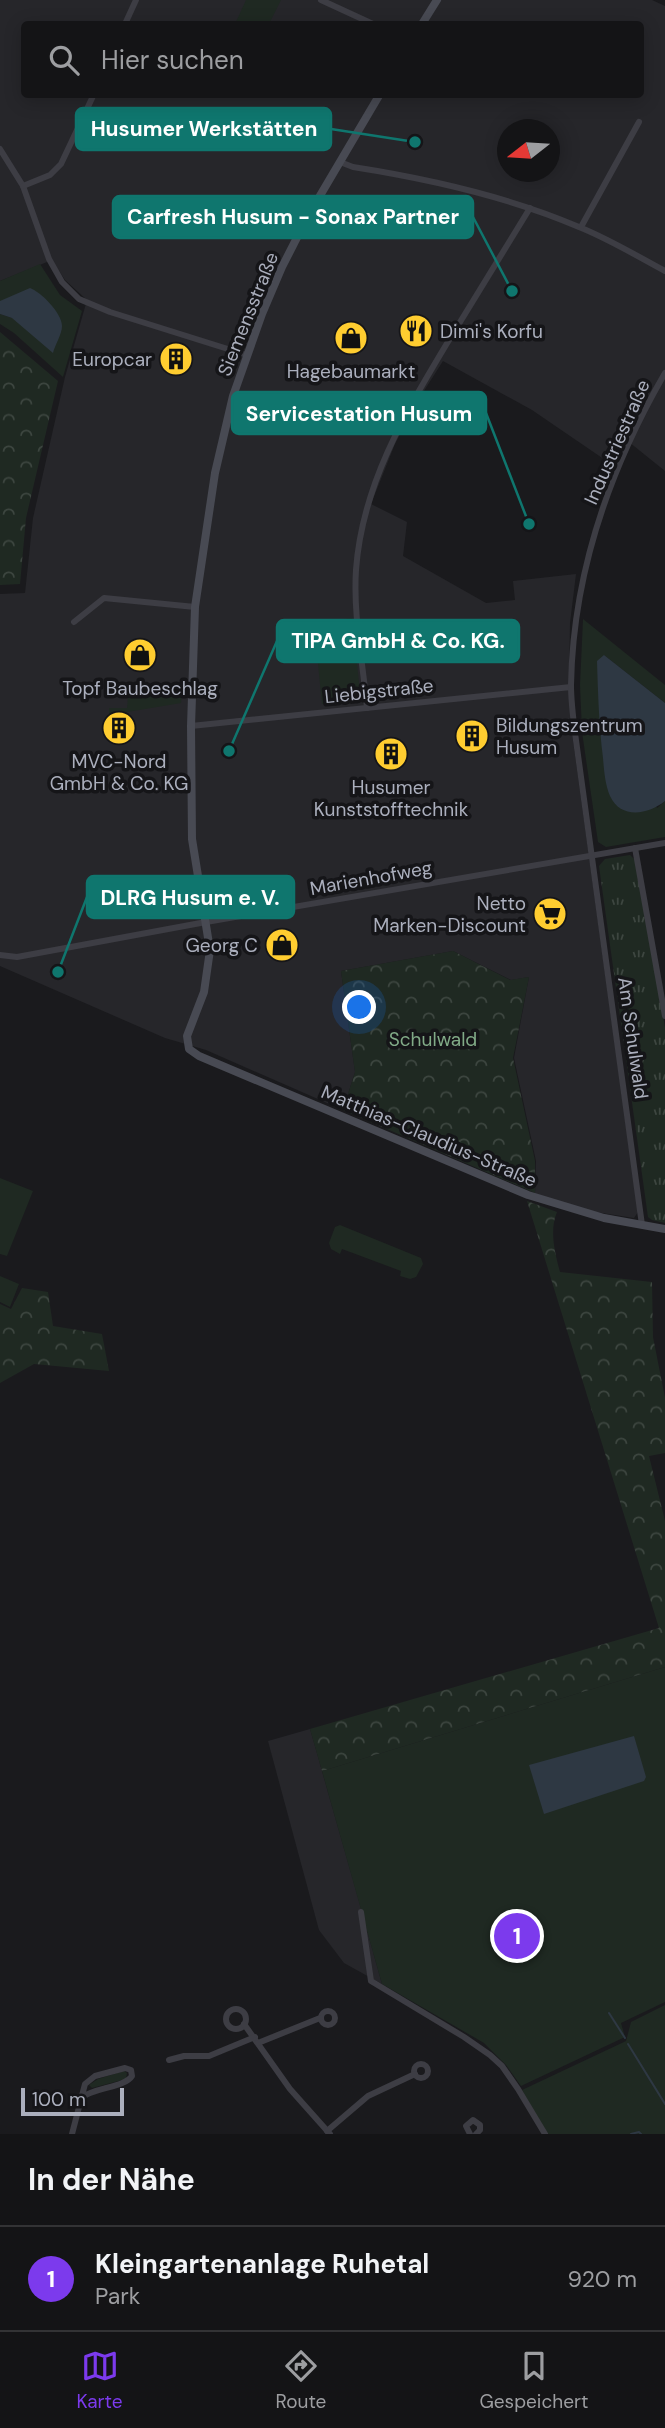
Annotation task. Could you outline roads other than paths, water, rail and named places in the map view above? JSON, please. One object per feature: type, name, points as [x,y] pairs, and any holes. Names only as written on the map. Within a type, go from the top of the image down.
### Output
[{"type":"street","points":[[126,21],[136,0]]},
{"type":"street","points":[[321,0],[366,21]]},
{"type":"street","points":[[424,21],[437,0]]},
{"type":"street","points":[[23,186],[50,174],[61,164],[92,98]]},
{"type":"street","name":"Siemensstraße","points":[[189,1049],[187,1036],[204,992],[210,950],[192,839],[191,726],[195,607],[215,472],[233,396],[282,267],[378,98]]},
{"type":"street","points":[[581,227],[639,122]]},
{"type":"street","points":[[0,149],[23,186],[49,259],[62,282],[79,299],[110,312],[247,355]]},
{"type":"street","points":[[340,162],[352,167],[464,189],[530,208],[581,227],[665,271]]},
{"type":"street","points":[[367,708],[356,571],[367,504],[391,443],[411,403],[530,208]]},
{"type":"street","name":"Industriestraße","points":[[592,855],[571,687],[580,589],[603,509],[629,444],[665,373]]},
{"type":"street","points":[[74,621],[104,598],[195,607]]},
{"type":"street","name":"Liebigstraße","points":[[191,726],[571,687]]},
{"type":"street","name":"Marienhofweg","points":[[0,955],[17,957],[665,844]]},
{"type":"street","points":[[635,848],[665,1016]]},
{"type":"street","name":"Am Schulwald","points":[[592,855],[642,1225]]},
{"type":"street","name":"Matthias-Claudius-Straße","points":[[189,1049],[199,1056],[528,1195],[580,1213],[665,1228]]},
{"type":"street","points":[[360,1912],[371,1981],[471,2040],[490,2055],[502,2066],[545,2134]]},
{"type":"street","points":[[169,2060],[184,2056],[209,2056],[320,2018]]},
{"type":"street","points":[[244,2024],[290,2090],[329,2132],[368,2096],[415,2074]]},
{"type":"street","points":[[72,2134],[81,2098],[85,2084],[95,2076],[125,2068],[131,2070],[132,2076],[128,2081],[94,2090],[81,2098]]},
{"type":"water","points":[[30,288],[40,294],[59,315],[62,326],[53,353],[12,318],[0,314],[0,301]]},
{"type":"water","points":[[604,655],[665,703],[665,801],[651,809],[628,812],[621,809],[615,804],[607,787],[597,661]]},
{"type":"water","points":[[634,1736],[646,1777],[644,1781],[544,1814],[529,1765]]},
{"type":"waterway","points":[[609,2013],[625,2038]]},
{"type":"waterway","points":[[628,2044],[665,2104]]},
{"type":"waterway","points":[[631,2134],[641,2134]]},
{"type":"place","name":"Husumer Werkstätten","points":[[415,142]]},
{"type":"place","name":"Carfresh Husum - Sonax Partner","points":[[512,291]]},
{"type":"place","name":"Dimi's Korfu","points":[[416,331]]},
{"type":"place","name":"Hagebaumarkt","points":[[351,338]]},
{"type":"place","name":"Europcar","points":[[176,359]]},
{"type":"place","name":"Servicestation Husum","points":[[529,524]]},
{"type":"place","name":"Topf Baubeschlag","points":[[140,655]]},
{"type":"place","name":"MVC-Nord GmbH & Co. KG","points":[[119,728]]},
{"type":"place","name":"Bildungszentrum Husum","points":[[472,736]]},
{"type":"place","name":"TIPA GmbH & Co. KG.","points":[[229,751]]},
{"type":"place","name":"Husumer Kunststofftechnik","points":[[391,754]]},
{"type":"place","name":"Netto Marken-Discount","points":[[550,914]]},
{"type":"place","name":"Georg C","points":[[282,945]]},
{"type":"place","name":"DLRG Husum e. V.","points":[[58,972]]},
{"type":"place","name":"Kleingartenanlage Ruhetal","points":[[517,1936]]},
{"type":"park label","name":"Schulwald","points":[[433,1039]]}]
